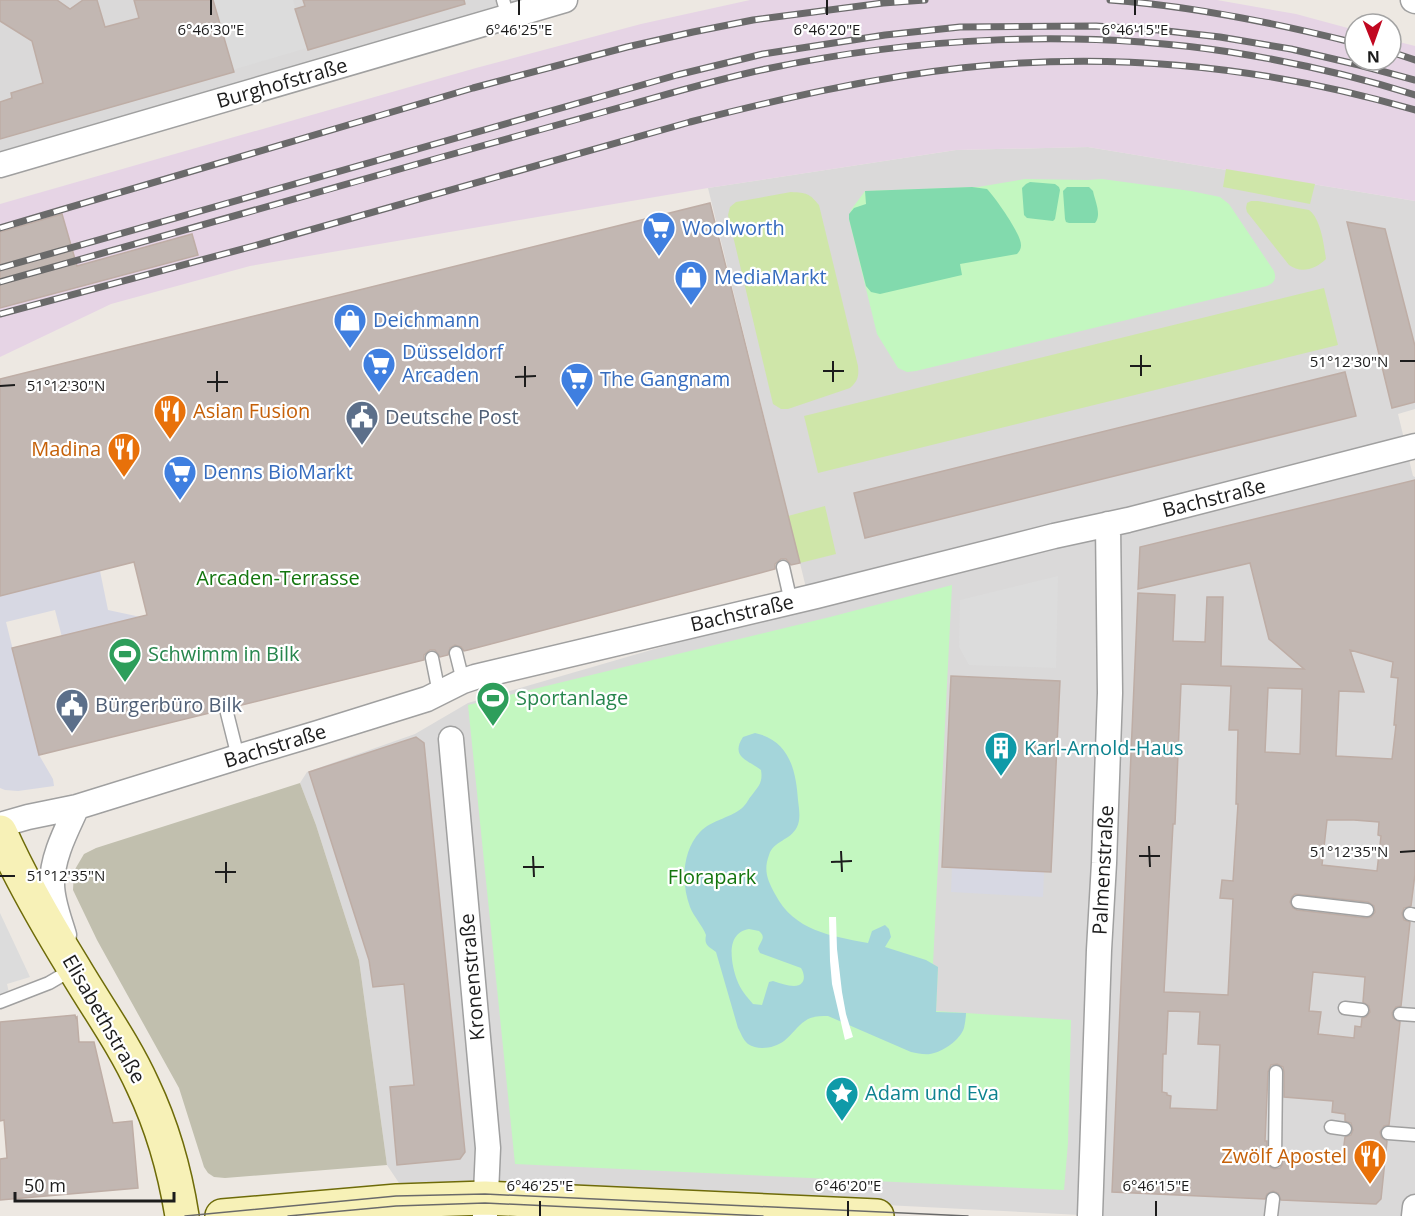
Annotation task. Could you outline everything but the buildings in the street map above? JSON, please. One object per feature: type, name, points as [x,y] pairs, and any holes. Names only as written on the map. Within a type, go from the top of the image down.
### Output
[{"type":"street","name":"Burghofstraße","points":[[0,165],[505,9],[565,0]]},
{"type":"street","name":"Bachstraße","points":[[0,825],[77,807],[318,734],[415,703],[475,677],[791,602],[1415,446]]},
{"type":"street","name":"Palmenstraße","points":[[1090,1216],[1110,693],[1108,524]]},
{"type":"street","name":"Kronenstraße","points":[[451,739],[488,1148],[485,1207]]},
{"type":"street","points":[[74,969],[54,900],[52,883],[59,849],[77,807]]},
{"type":"street","name":"Elisabethstraße","points":[[0,832],[26,884],[74,969],[127,1055],[146,1092],[173,1171],[182,1216]]},
{"type":"street","points":[[222,1216],[397,1201],[485,1207],[878,1216]]},
{"type":"street","points":[[1414,1216],[1415,1207]]},
{"type":"lane","points":[[783,567],[791,602]]},
{"type":"lane","points":[[456,653],[463,681]]},
{"type":"lane","points":[[432,658],[439,693]]},
{"type":"lane","points":[[226,709],[238,757]]},
{"type":"lane","points":[[1298,902],[1367,910]]},
{"type":"lane","points":[[0,1002],[49,983],[74,969]]},
{"type":"lane","points":[[1345,1008],[1362,1010]]},
{"type":"lane","points":[[1401,1014],[1415,1015]]},
{"type":"lane","points":[[1275,1161],[1276,1072]]},
{"type":"lane","points":[[1331,1127],[1346,1129]]},
{"type":"lane","points":[[1388,1133],[1415,1135]]},
{"type":"lane","points":[[1271,1216],[1273,1199]]},
{"type":"shaded area","points":[[0,0],[550,0],[0,162]]},
{"type":"shaded area","points":[[212,0],[293,0],[307,48],[232,70]]},
{"type":"shaded area","points":[[750,0],[1217,0],[1296,14],[1343,27],[1343,72],[1403,72],[1403,43],[1415,46],[1415,201],[1088,147],[956,150],[708,188],[250,266],[111,304],[0,357],[0,204],[476,68],[641,24]]},
{"type":"shaded area","points":[[1088,147],[1415,201],[1415,409],[1398,414],[1415,477],[1415,1216],[1101,1216],[495,1185],[401,1186],[387,1165],[359,960],[316,825],[300,783],[307,772],[415,734],[468,703],[810,604],[708,188],[956,150]]},
{"type":"shaded area","points":[[100,571],[108,610],[192,628],[71,672],[55,610],[6,622],[39,755],[53,779],[54,786],[18,791],[0,788],[0,596]]},
{"type":"shaded area","points":[[1058,576],[1056,668],[969,665],[959,647],[960,600]]},
{"type":"shaded area","points":[[300,783],[316,825],[359,960],[387,1165],[214,1177],[204,1167],[179,1088],[97,940],[73,890],[74,871],[84,854],[96,848]]},
{"type":"shaded area","points":[[952,867],[1044,872],[1043,897],[951,892]]},
{"type":"shaded area","points":[[0,913],[30,977],[7,984],[9,993],[0,995]]},
{"type":"green space","points":[[1226,169],[1315,184],[1310,204],[1223,187]]},
{"type":"green space","points":[[1025,179],[1102,179],[1220,197],[1229,204],[1274,271],[1274,280],[1267,286],[916,371],[907,372],[898,368],[877,334],[849,219],[851,210],[865,191],[978,187]]},
{"type":"green space","points":[[1030,182],[1055,184],[1059,187],[1053,221],[1027,218],[1024,215],[1022,188]]},
{"type":"green space","points":[[972,187],[987,189],[1005,213],[1020,240],[1021,248],[1017,254],[960,264],[962,275],[880,294],[871,292],[866,286],[849,219],[849,214],[854,208],[866,204],[865,191]]},
{"type":"green space","points":[[1067,187],[1089,187],[1093,191],[1098,212],[1095,223],[1066,222],[1063,191]]},
{"type":"green space","points":[[791,192],[807,194],[819,205],[858,373],[856,381],[850,388],[788,409],[781,409],[773,404],[728,215],[730,207],[736,202]]},
{"type":"green space","points":[[1251,201],[1309,210],[1319,226],[1326,259],[1318,265],[1303,270],[1289,265],[1247,212],[1247,203]]},
{"type":"green space","points":[[1324,288],[1338,345],[818,473],[804,416]]},
{"type":"green space","points":[[825,506],[836,554],[800,563],[788,516]]},
{"type":"green space","name":"Florapark","points":[[952,585],[933,964],[938,967],[936,1011],[1071,1020],[1068,1143],[1064,1190],[515,1164],[468,705]]},
{"type":"water","points":[[755,733],[776,742],[789,758],[795,778],[799,810],[798,824],[794,832],[774,846],[766,866],[767,876],[775,894],[792,916],[803,924],[841,938],[868,943],[872,931],[885,925],[891,937],[885,947],[926,960],[938,967],[936,1012],[966,1013],[962,1032],[945,1048],[930,1054],[911,1052],[828,1016],[808,1019],[784,1041],[771,1047],[752,1046],[743,1038],[716,952],[706,943],[706,935],[690,907],[684,878],[690,848],[700,832],[710,824],[739,810],[760,784],[761,770],[742,757],[738,749],[743,737]],"holes":[[[749,929],[759,931],[763,938],[758,949],[760,953],[801,968],[804,974],[798,986],[769,982],[762,1005],[753,1004],[742,990],[732,957],[733,942],[736,936]]]},
{"type":"pier","points":[[829,917],[836,917],[842,992],[853,1037],[845,1040],[832,984]]},
{"type":"tram line","points":[[185,1216],[396,1196],[485,1194],[968,1216]]},
{"type":"tram line","points":[[288,1216],[396,1206],[485,1203],[763,1216]]},
{"type":"railway","points":[[0,228],[473,88],[627,47],[753,20],[883,3],[925,0]]},
{"type":"railway","points":[[1110,0],[1172,6],[1234,16],[1343,40]]},
{"type":"railway","points":[[0,268],[677,75],[763,54],[885,35],[960,27],[1096,26],[1158,30],[1220,37],[1291,49],[1415,80]]},
{"type":"railway","points":[[0,282],[713,82],[823,58],[880,50],[939,43],[997,40],[1114,40],[1230,52],[1300,65],[1415,95]]},
{"type":"railway","points":[[1403,56],[1415,60]]},
{"type":"railway","points":[[0,314],[261,244],[690,122],[825,90],[927,72],[1018,63],[1076,61],[1190,66],[1304,83],[1415,110]]},
{"type":"place","name":"Woolworth","points":[[659,257]]},
{"type":"place","name":"MediaMarkt","points":[[691,306]]},
{"type":"place","name":"Deichmann","points":[[350,349]]},
{"type":"place","name":"Düsseldorf Arcaden","points":[[379,393]]},
{"type":"place","name":"The Gangnam","points":[[577,408]]},
{"type":"place","name":"Asian Fusion","points":[[170,440]]},
{"type":"place","name":"Deutsche Post","points":[[362,446]]},
{"type":"place","name":"Madina","points":[[124,478]]},
{"type":"place","name":"Denns BioMarkt","points":[[180,501]]},
{"type":"place","name":"Schwimm in Bilk","points":[[125,683]]},
{"type":"place","name":"Sportanlage","points":[[493,727]]},
{"type":"place","name":"Bürgerbüro Bilk","points":[[72,734]]},
{"type":"place","name":"Karl-Arnold-Haus","points":[[1001,777]]},
{"type":"place","name":"Adam und Eva","points":[[842,1122]]},
{"type":"place","name":"Zwölf Apostel","points":[[1370,1185]]},
{"type":"park label","name":"Arcaden-Terrasse","points":[[278,578]]}]
